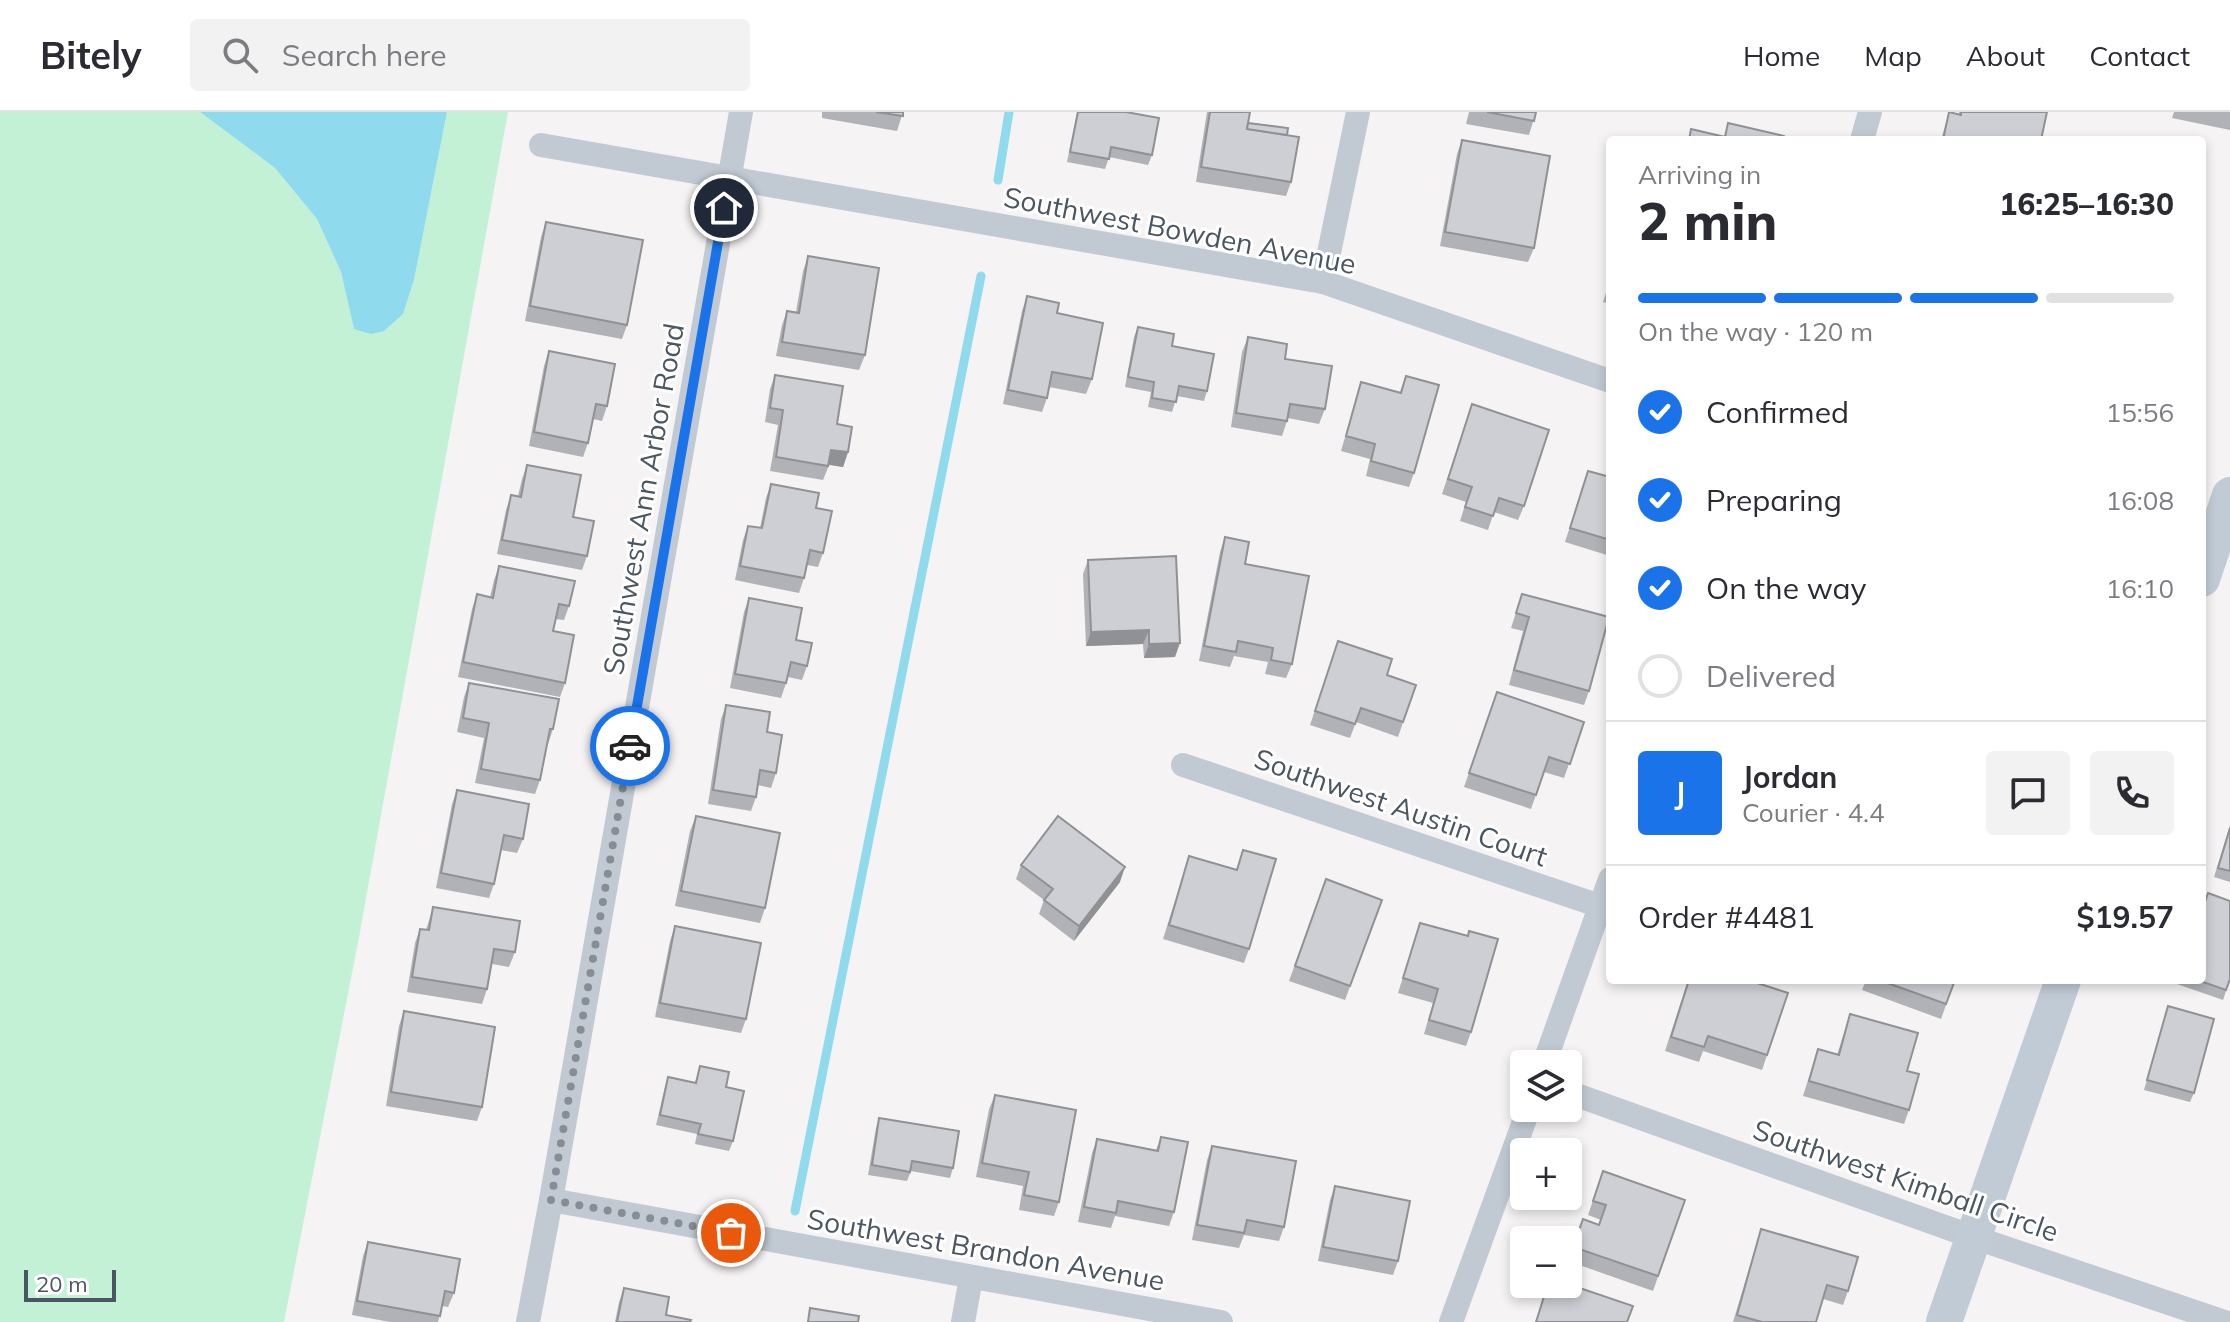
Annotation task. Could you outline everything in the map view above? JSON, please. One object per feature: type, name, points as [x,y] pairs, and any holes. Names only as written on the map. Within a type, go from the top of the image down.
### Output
[{"type":"street","name":"Southwest Ann Arbor Road","points":[[528,1322],[741,112]]},
{"type":"street","points":[[1323,282],[1358,112]]},
{"type":"street","points":[[1863,136],[1870,112]]},
{"type":"street","name":"Southwest Bowden Avenue","points":[[541,145],[1323,282],[1606,380]]},
{"type":"street","points":[[2206,567],[2230,495]]},
{"type":"street","name":"Southwest Austin Court","points":[[1183,765],[1600,906]]},
{"type":"street","points":[[1549,1050],[1606,890]]},
{"type":"street","points":[[1944,1322],[2062,984]]},
{"type":"street","name":"Southwest Kimball Circle","points":[[1582,1097],[1973,1237],[2225,1322]]},
{"type":"street","points":[[1451,1322],[1524,1122]]},
{"type":"street","name":"Southwest Brandon Avenue","points":[[551,1200],[1221,1322]]},
{"type":"street","points":[[963,1322],[971,1278]]},
{"type":"green space","points":[[0,112],[200,112],[275,168],[317,219],[341,272],[354,329],[384,331],[403,314],[414,280],[447,112],[508,112],[359,937],[284,1322],[0,1322]]},
{"type":"water","points":[[200,112],[447,112],[414,280],[403,314],[384,331],[371,334],[354,329],[341,272],[317,219],[275,168]]},
{"type":"building","points":[[876,112],[903,112],[903,116]]},
{"type":"building","points":[[1078,112],[1126,112],[1159,118],[1152,155],[1111,147],[1109,159],[1070,152]]},
{"type":"building","points":[[1210,112],[1250,112],[1247,129],[1299,137],[1291,182],[1201,167]]},
{"type":"building","points":[[1487,112],[1536,112],[1534,121]]},
{"type":"building","points":[[1949,112],[1961,115],[1961,112],[2047,112],[2042,136],[1944,136]]},
{"type":"building","points":[[1248,123],[1288,128],[1287,135],[1247,129]]},
{"type":"building","points":[[1728,123],[1784,136],[1725,136]]},
{"type":"building","points":[[1691,129],[1721,136],[1690,136]]},
{"type":"building","points":[[1462,140],[1550,156],[1534,248],[1445,232]]},
{"type":"building","points":[[546,222],[643,240],[627,325],[530,306]]},
{"type":"building","points":[[808,256],[879,268],[865,355],[782,342],[787,311],[799,313]]},
{"type":"building","points":[[1027,296],[1059,303],[1057,313],[1103,323],[1092,379],[1052,372],[1047,398],[1008,390]]},
{"type":"building","points":[[1138,327],[1174,334],[1172,346],[1214,354],[1207,391],[1179,386],[1176,402],[1152,398],[1154,382],[1128,377]]},
{"type":"building","points":[[1248,337],[1287,344],[1285,359],[1332,366],[1325,409],[1290,404],[1287,421],[1236,413]]},
{"type":"building","points":[[549,351],[615,364],[607,406],[596,404],[588,443],[534,432]]},
{"type":"building","points":[[775,375],[843,386],[837,424],[852,427],[848,452],[831,450],[828,466],[776,457],[783,410],[770,408]]},
{"type":"building","points":[[1406,376],[1439,385],[1414,473],[1371,461],[1375,444],[1346,436],[1361,382],[1401,393]]},
{"type":"building","points":[[1472,404],[1549,430],[1524,506],[1499,498],[1493,516],[1465,507],[1472,487],[1448,479]]},
{"type":"building","points":[[527,465],[581,475],[573,517],[594,521],[587,556],[502,540],[511,495],[521,497]]},
{"type":"building","points":[[1588,471],[1606,476],[1606,539],[1570,528]]},
{"type":"building","points":[[771,484],[819,493],[816,508],[832,511],[823,553],[810,550],[804,578],[740,566],[748,526],[762,528]]},
{"type":"building","points":[[1225,537],[1249,542],[1245,564],[1309,576],[1292,664],[1271,660],[1273,648],[1238,641],[1236,652],[1204,646]]},
{"type":"building","points":[[1176,556],[1180,643],[1149,644],[1149,630],[1091,632],[1088,560]]},
{"type":"building","points":[[499,566],[575,581],[569,606],[559,604],[553,631],[574,635],[565,683],[463,662],[477,594],[493,598]]},
{"type":"building","points":[[1522,594],[1606,616],[1606,628],[1589,691],[1514,670],[1529,617],[1516,613]]},
{"type":"building","points":[[749,598],[802,608],[796,640],[812,643],[807,666],[791,662],[786,683],[735,674]]},
{"type":"building","points":[[1338,641],[1392,659],[1387,675],[1416,685],[1403,722],[1361,708],[1355,724],[1315,711]]},
{"type":"building","points":[[469,683],[559,699],[540,780],[481,769],[489,723],[463,718]]},
{"type":"building","points":[[1497,692],[1584,722],[1570,764],[1549,757],[1536,795],[1469,773]]},
{"type":"building","points":[[726,705],[770,712],[767,732],[782,735],[776,773],[760,770],[756,797],[713,790]]},
{"type":"building","points":[[457,790],[529,804],[523,839],[504,835],[494,884],[441,873]]},
{"type":"building","points":[[696,816],[780,833],[765,908],[681,891]]},
{"type":"building","points":[[1058,816],[1125,867],[1079,926],[1044,900],[1053,889],[1021,865]]},
{"type":"building","points":[[2230,828],[2230,871],[2218,868]]},
{"type":"building","points":[[1243,850],[1276,859],[1249,949],[1169,925],[1189,856],[1237,870]]},
{"type":"building","points":[[1326,879],[1382,900],[1350,986],[1295,966]]},
{"type":"building","points":[[2208,893],[2230,901],[2230,979],[2226,990],[2206,983]]},
{"type":"building","points":[[433,907],[520,921],[515,952],[494,949],[487,989],[412,977],[420,929],[429,930]]},
{"type":"building","points":[[1420,923],[1468,936],[1469,931],[1498,939],[1471,1032],[1429,1020],[1438,989],[1403,978]]},
{"type":"building","points":[[675,926],[761,943],[746,1019],[660,1003]]},
{"type":"building","points":[[1688,984],[1760,984],[1788,993],[1767,1055],[1708,1036],[1704,1047],[1671,1037]]},
{"type":"building","points":[[1890,984],[1954,984],[1946,1004]]},
{"type":"building","points":[[2168,1006],[2214,1019],[2194,1093],[2147,1080]]},
{"type":"building","points":[[404,1011],[495,1027],[482,1107],[391,1092]]},
{"type":"building","points":[[1850,1014],[1918,1033],[1907,1071],[1919,1074],[1909,1110],[1809,1081],[1818,1049],[1839,1055]]},
{"type":"building","points":[[700,1066],[729,1072],[726,1087],[744,1091],[733,1141],[698,1134],[701,1124],[660,1115],[668,1077],[696,1083]]},
{"type":"building","points":[[995,1095],[1076,1110],[1059,1202],[1024,1195],[1029,1172],[982,1163]]},
{"type":"building","points":[[879,1118],[959,1131],[953,1168],[912,1161],[910,1172],[872,1165]]},
{"type":"building","points":[[1161,1137],[1188,1142],[1174,1212],[1118,1201],[1116,1213],[1084,1207],[1097,1139],[1158,1151]]},
{"type":"building","points":[[1212,1146],[1296,1161],[1284,1227],[1247,1220],[1244,1233],[1197,1225]]},
{"type":"building","points":[[1603,1171],[1685,1200],[1658,1276],[1582,1250],[1583,1219],[1599,1225],[1606,1205],[1593,1201]]},
{"type":"building","points":[[1335,1186],[1410,1201],[1398,1261],[1323,1247]]},
{"type":"building","points":[[1761,1229],[1858,1257],[1848,1291],[1827,1285],[1816,1322],[1762,1322],[1737,1315]]},
{"type":"building","points":[[368,1242],[460,1259],[454,1293],[445,1291],[440,1316],[357,1301]]},
{"type":"building","points":[[624,1288],[669,1297],[666,1315],[691,1320],[617,1322]]},
{"type":"building","points":[[1582,1289],[1633,1306],[1627,1322],[1536,1322],[1544,1298],[1582,1298]]},
{"type":"building","points":[[810,1308],[859,1316],[858,1322],[808,1322]]},
{"type":"waterway","points":[[998,180],[1009,112]]},
{"type":"waterway","points":[[795,1211],[981,276]]},
{"type":"way so far","points":[[630,746],[551,1200],[731,1233]]},
{"type":"route","points":[[630,746],[724,208]]}]
